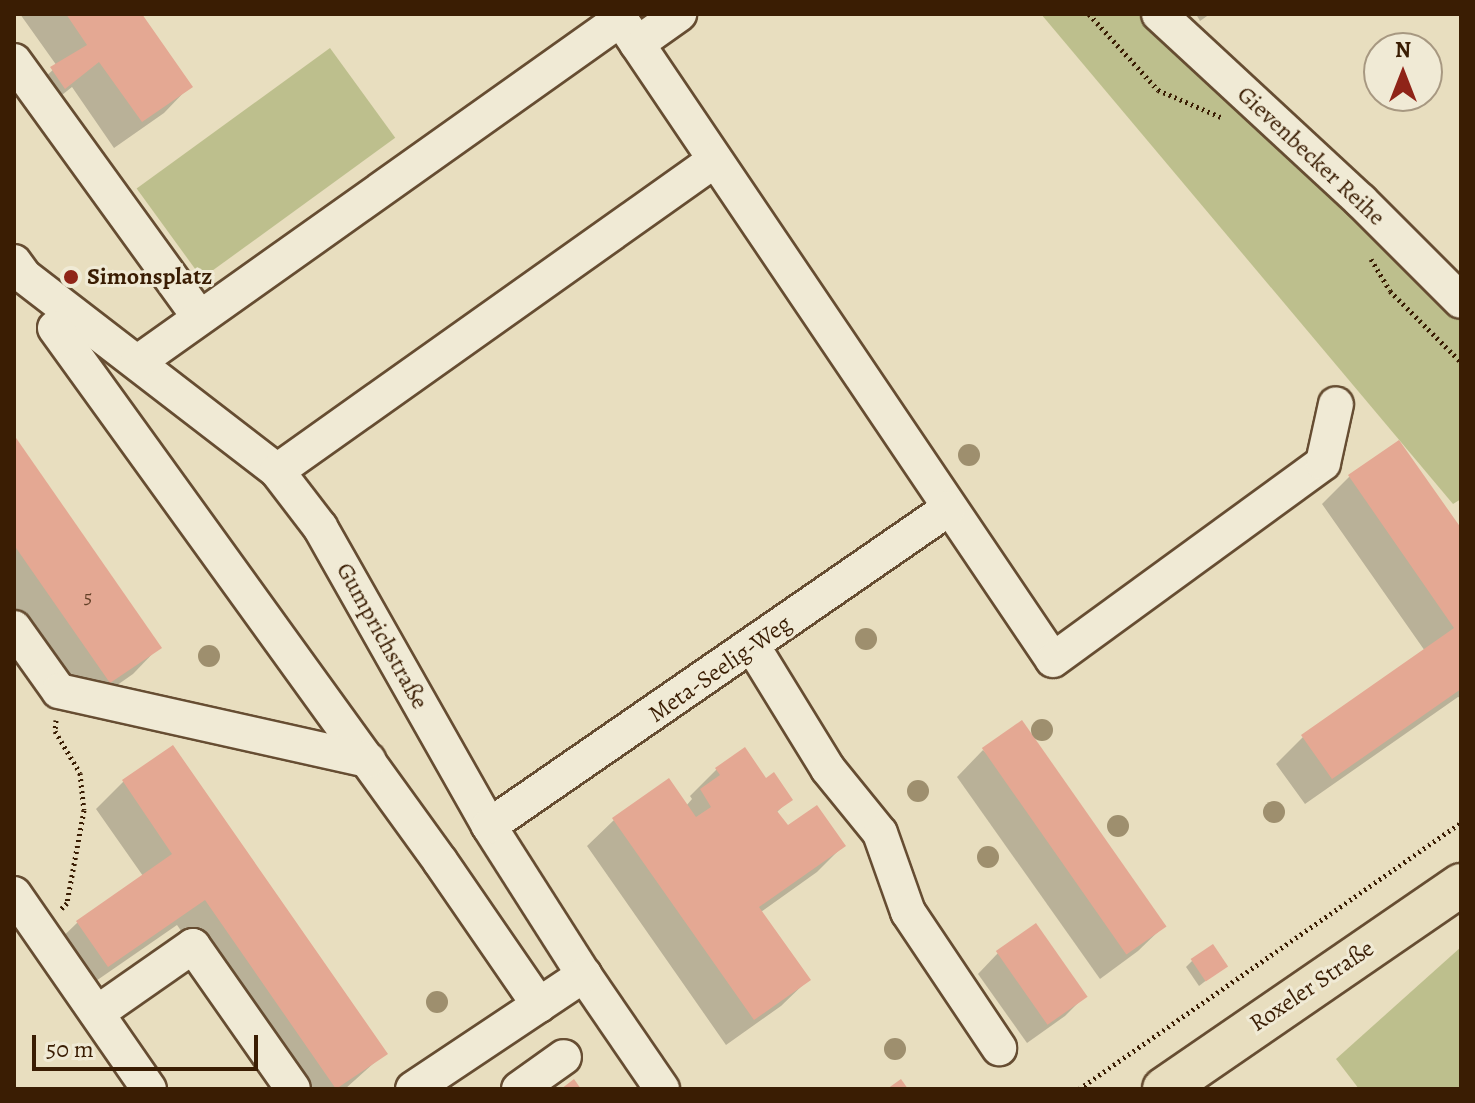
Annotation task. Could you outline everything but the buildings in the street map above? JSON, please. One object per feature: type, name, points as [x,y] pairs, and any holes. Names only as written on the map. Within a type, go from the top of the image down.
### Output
[{"type":"main road","name":"Roxeler Straße","points":[[1164,1089],[1461,885]]},
{"type":"street","points":[[138,362],[625,26],[679,14]]},
{"type":"street","name":"Gievenbecker Reihe","points":[[1159,14],[1361,201],[1461,301]]},
{"type":"street","points":[[625,26],[948,509],[1053,660],[1323,463],[1336,404]]},
{"type":"street","points":[[14,61],[199,317]]},
{"type":"street","points":[[277,471],[715,160]]},
{"type":"street","name":"Gumprichstraße","points":[[14,262],[24,276],[277,471],[320,527],[489,826],[584,975],[662,1089]]},
{"type":"street","points":[[55,328],[368,760],[539,1005]]},
{"type":"street","name":"Meta-Seelig-Weg","points":[[489,826],[753,647],[948,509]]},
{"type":"street","points":[[14,628],[59,691],[368,760]]},
{"type":"street","points":[[753,647],[828,769],[880,833],[908,912],[999,1048]]},
{"type":"street","points":[[14,894],[149,1089]]},
{"type":"street","points":[[97,1013],[193,946],[293,1089]]},
{"type":"street","points":[[413,1089],[584,975]]},
{"type":"street","points":[[519,1089],[564,1057]]},
{"type":"path","points":[[1089,14],[1158,90],[1226,119]]},
{"type":"path","points":[[1368,253],[1390,291],[1461,362]]},
{"type":"path","points":[[39,930],[67,903],[84,810],[80,773],[55,731],[59,691]]},
{"type":"path","points":[[1079,1089],[1461,823]]},
{"type":"green space","points":[[1041,14],[1158,14],[1369,218],[1461,322],[1461,499],[1453,504]]},
{"type":"green space","points":[[330,48],[395,138],[202,278],[137,188]]},
{"type":"green space","points":[[1461,947],[1461,1089],[1359,1089],[1336,1059]]},
{"type":"place","name":"Simonsplatz","points":[[71,277]]}]
